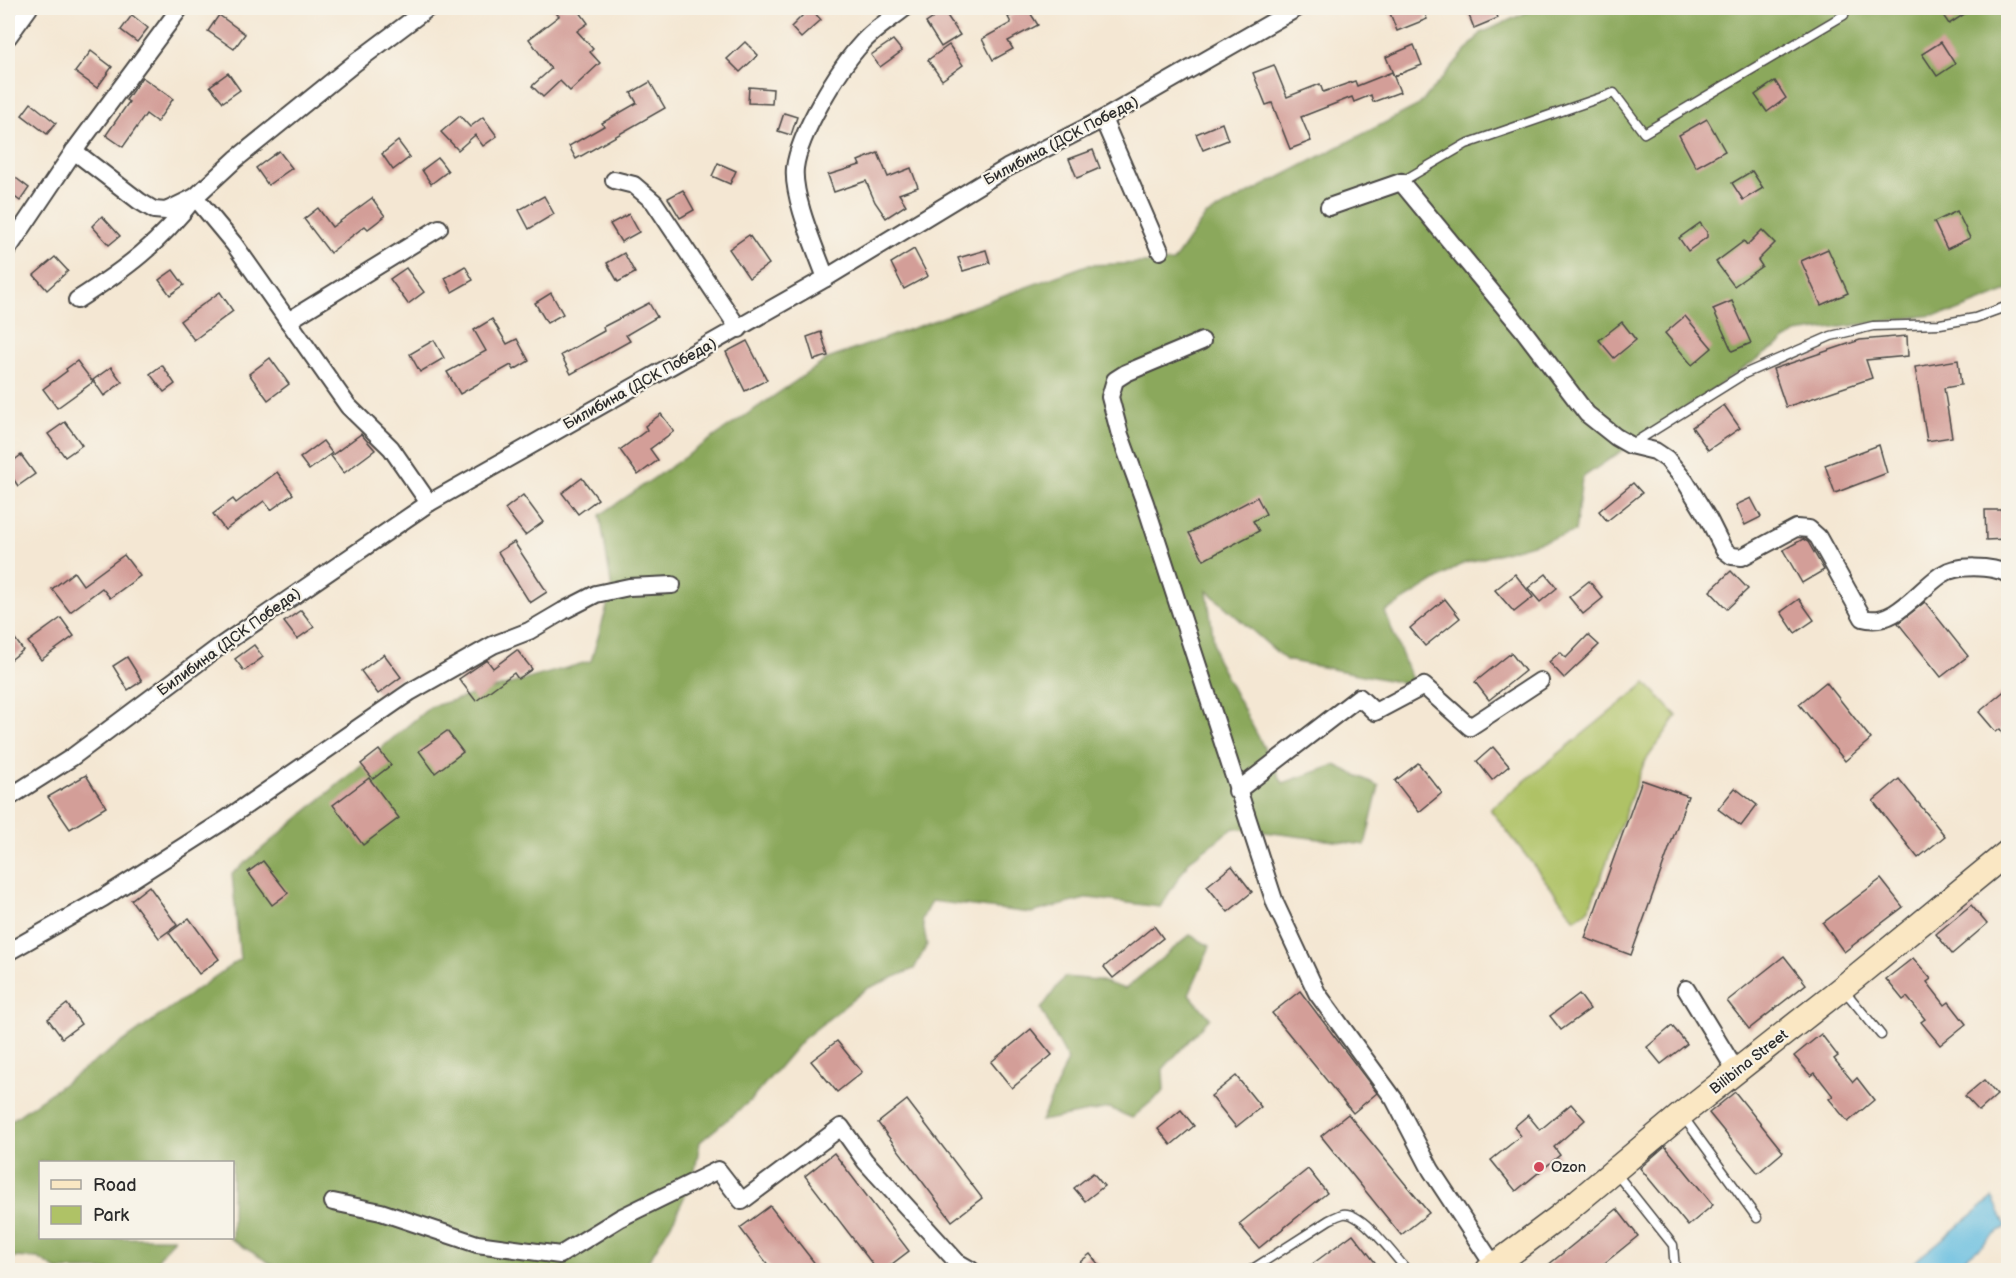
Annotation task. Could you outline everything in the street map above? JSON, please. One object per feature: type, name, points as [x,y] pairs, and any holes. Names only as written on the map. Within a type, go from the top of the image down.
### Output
[{"type":"main road","name":"Bilibina Street","points":[[1493,1269],[1559,1218],[1682,1114],[1842,988],[2008,852]]},
{"type":"street","points":[[8,37],[29,8]]},
{"type":"street","points":[[8,249],[74,152],[180,8]]},
{"type":"street","points":[[77,300],[148,250],[173,225],[195,197],[236,159],[356,62],[428,8]]},
{"type":"street","points":[[826,279],[799,199],[795,168],[806,133],[827,92],[863,42],[905,8]]},
{"type":"street","name":"Билибина (ДСК Победа)","points":[[8,798],[71,758],[219,647],[429,503],[826,279],[1007,168],[1103,119],[1297,8]]},
{"type":"street","points":[[1103,119],[1160,251]]},
{"type":"street","points":[[74,152],[154,210],[166,211],[195,197]]},
{"type":"street","points":[[614,180],[634,185],[654,202],[739,329]]},
{"type":"street","points":[[1329,207],[1401,182],[1524,331],[1587,414],[1630,445],[1655,452],[1667,459],[1685,481],[1724,550],[1732,556],[1742,557],[1796,528],[1809,529],[1818,537],[1863,618],[1875,622],[1889,617],[1943,573],[1971,567],[1997,568],[2008,574]]},
{"type":"street","points":[[195,197],[234,244],[348,406],[391,448],[429,503]]},
{"type":"street","points":[[288,321],[440,228]]},
{"type":"street","points":[[1202,341],[1115,380],[1110,397],[1120,435],[1145,503],[1275,903],[1317,993],[1394,1099],[1431,1170],[1493,1269]]},
{"type":"street","points":[[8,952],[103,898],[225,820],[411,692],[493,645],[529,631],[563,610],[596,594],[629,587],[672,585]]},
{"type":"street","points":[[1237,791],[1359,697],[1375,712],[1424,686],[1470,727],[1540,681]]},
{"type":"street","points":[[1686,989],[1737,1071]]},
{"type":"street","points":[[333,1202],[381,1212],[477,1244],[560,1255],[620,1218],[718,1170],[742,1201],[841,1127],[865,1161],[960,1266]]},
{"type":"lane","points":[[1401,182],[1466,144],[1614,93],[1644,133],[1844,15]]},
{"type":"lane","points":[[1630,445],[1744,374],[1831,336],[1873,326],[1940,324],[1975,318],[2008,306]]},
{"type":"lane","points":[[1842,988],[1881,1035]]},
{"type":"lane","points":[[1682,1114],[1757,1218]]},
{"type":"lane","points":[[1615,1172],[1672,1245],[1675,1270]]},
{"type":"lane","points":[[1251,1270],[1329,1220],[1343,1214],[1354,1215],[1364,1223],[1407,1270]]},
{"type":"green space","points":[[1536,8],[2008,8],[2008,291],[1955,312],[1796,333],[1582,478],[1575,532],[1462,564],[1385,612],[1414,685],[1286,660],[1207,591],[1216,658],[1283,783],[1335,765],[1379,786],[1365,845],[1234,828],[1190,860],[1160,907],[1089,898],[1031,913],[931,901],[922,919],[927,945],[914,969],[866,989],[802,1040],[751,1100],[700,1142],[694,1176],[675,1217],[643,1270],[281,1270],[231,1239],[234,1239],[234,1161],[39,1161],[39,1239],[173,1239],[150,1270],[57,1270],[38,1258],[8,1257],[8,1123],[240,959],[232,874],[430,707],[591,661],[612,590],[600,515],[828,359],[1087,265],[1173,262],[1205,216],[1419,105],[1481,33]]},
{"type":"green space","points":[[1646,683],[1677,716],[1644,763],[1589,909],[1575,919],[1490,809]]},
{"type":"green space","points":[[1190,935],[1210,946],[1189,994],[1210,1018],[1163,1069],[1164,1091],[1132,1118],[1109,1108],[1041,1121],[1068,1060],[1041,1009],[1064,977],[1098,980],[1125,989]]},
{"type":"water","points":[[1993,1198],[2006,1226],[1951,1270],[1904,1270]]},
{"type":"building","points":[[551,8],[577,8],[588,23],[577,31],[593,49],[590,52],[600,63],[570,91],[560,81],[543,97],[532,86],[551,69],[529,39],[559,16]]},
{"type":"building","points":[[810,8],[821,20],[801,38],[791,27]]},
{"type":"building","points":[[1027,8],[1038,25],[1008,41],[1013,49],[993,60],[982,39],[1011,23],[1008,17]]},
{"type":"building","points":[[1388,8],[1423,8],[1427,19],[1397,31]]},
{"type":"building","points":[[1466,8],[1494,8],[1498,18],[1474,28]]},
{"type":"building","points":[[1938,8],[1974,8],[1949,24]]},
{"type":"building","points":[[944,11],[960,35],[941,47],[926,23]]},
{"type":"building","points":[[132,15],[148,28],[137,42],[121,30]]},
{"type":"building","points":[[219,15],[245,34],[234,49],[208,31]]},
{"type":"building","points":[[893,40],[902,51],[880,67],[871,55]]},
{"type":"building","points":[[745,42],[758,55],[740,72],[727,59]]},
{"type":"building","points":[[1941,42],[1955,64],[1937,76],[1922,54]]},
{"type":"building","points":[[949,45],[963,65],[942,80],[928,60]]},
{"type":"building","points":[[1414,45],[1422,65],[1394,76],[1386,57]]},
{"type":"building","points":[[91,51],[112,67],[97,88],[75,72]]},
{"type":"building","points":[[1274,65],[1287,97],[1320,84],[1323,92],[1355,81],[1357,86],[1392,72],[1400,92],[1373,102],[1371,95],[1354,102],[1352,97],[1301,117],[1311,141],[1290,149],[1272,103],[1266,105],[1253,73]]},
{"type":"building","points":[[228,73],[240,90],[223,102],[210,86]]},
{"type":"building","points":[[142,77],[173,99],[157,122],[146,114],[123,147],[106,135],[129,102],[126,100]]},
{"type":"building","points":[[1775,81],[1786,98],[1767,112],[1755,95]]},
{"type":"building","points":[[650,82],[665,108],[576,159],[569,146],[604,126],[602,123],[637,103],[631,93]]},
{"type":"building","points":[[749,87],[773,89],[772,104],[748,103]]},
{"type":"building","points":[[31,103],[56,123],[47,134],[22,115]]},
{"type":"building","points":[[784,113],[797,117],[791,135],[778,131]]},
{"type":"building","points":[[460,116],[470,127],[483,117],[497,136],[483,146],[475,135],[458,150],[441,132]]},
{"type":"building","points":[[1707,119],[1725,151],[1696,167],[1679,135]]},
{"type":"building","points":[[1222,123],[1228,140],[1203,150],[1196,134]]},
{"type":"building","points":[[398,141],[410,157],[393,170],[382,154]]},
{"type":"building","points":[[1093,150],[1100,168],[1077,178],[1069,159]]},
{"type":"building","points":[[279,151],[292,168],[268,185],[256,168]]},
{"type":"building","points":[[878,153],[888,177],[911,168],[918,187],[899,194],[906,205],[886,218],[875,202],[866,181],[834,192],[828,175],[860,165],[858,161]]},
{"type":"building","points":[[438,158],[448,171],[431,184],[422,170]]},
{"type":"building","points":[[718,163],[736,171],[730,184],[712,176]]},
{"type":"building","points":[[1752,171],[1763,188],[1743,200],[1732,183]]},
{"type":"building","points":[[8,172],[29,188],[20,201],[8,192]]},
{"type":"building","points":[[683,190],[694,210],[680,218],[668,198]]},
{"type":"building","points":[[544,196],[554,214],[529,229],[519,210]]},
{"type":"building","points":[[372,198],[385,216],[368,229],[365,226],[330,253],[304,219],[318,208],[332,227]]},
{"type":"building","points":[[1957,211],[1970,238],[1947,249],[1934,222]]},
{"type":"building","points":[[629,214],[639,232],[621,242],[610,224]]},
{"type":"building","points":[[102,216],[120,236],[109,245],[92,226]]},
{"type":"building","points":[[1700,223],[1707,232],[1707,237],[1688,251],[1679,238]]},
{"type":"building","points":[[1762,230],[1775,243],[1758,260],[1762,266],[1734,286],[1716,262],[1744,241],[1747,245]]},
{"type":"building","points":[[749,235],[769,264],[749,278],[729,249]]},
{"type":"building","points":[[914,249],[928,276],[904,289],[891,263]]},
{"type":"building","points":[[1828,249],[1848,293],[1821,305],[1801,261]]},
{"type":"building","points":[[986,250],[990,263],[963,271],[958,258]]},
{"type":"building","points":[[624,253],[635,273],[618,282],[607,263]]},
{"type":"building","points":[[55,257],[68,271],[47,290],[34,275]]},
{"type":"building","points":[[465,266],[473,280],[452,292],[445,278]]},
{"type":"building","points":[[406,268],[424,292],[408,304],[390,279]]},
{"type":"building","points":[[173,270],[184,285],[170,295],[159,280]]},
{"type":"building","points":[[220,292],[233,311],[194,340],[180,321]]},
{"type":"building","points":[[551,293],[563,314],[547,323],[535,303]]},
{"type":"building","points":[[1732,301],[1751,343],[1732,351],[1713,309]]},
{"type":"building","points":[[649,303],[657,317],[626,335],[630,341],[571,374],[561,355],[604,331],[603,327]]},
{"type":"building","points":[[1685,316],[1712,348],[1692,365],[1665,333]]},
{"type":"building","points":[[492,319],[507,344],[517,339],[529,361],[514,370],[511,365],[460,394],[447,372],[486,351],[474,330]]},
{"type":"building","points":[[1622,322],[1636,340],[1614,358],[1599,340]]},
{"type":"building","points":[[821,332],[828,356],[814,360],[807,337]]},
{"type":"building","points":[[1907,336],[1908,356],[1866,360],[1872,378],[1786,407],[1773,369],[1860,340]]},
{"type":"building","points":[[434,340],[444,358],[420,372],[410,354]]},
{"type":"building","points":[[747,341],[767,380],[745,391],[726,352]]},
{"type":"building","points":[[270,358],[289,384],[268,400],[249,374]]},
{"type":"building","points":[[1958,360],[1961,385],[1944,388],[1952,437],[1927,441],[1915,367]]},
{"type":"building","points":[[77,361],[93,382],[57,408],[43,389]]},
{"type":"building","points":[[162,365],[175,384],[164,392],[150,374]]},
{"type":"building","points":[[111,367],[122,382],[104,396],[93,380]]},
{"type":"building","points":[[1724,405],[1740,428],[1708,450],[1692,427]]},
{"type":"building","points":[[661,414],[674,431],[650,449],[658,460],[638,475],[620,450],[647,430],[645,426]]},
{"type":"building","points":[[65,422],[82,445],[65,457],[48,434]]},
{"type":"building","points":[[361,434],[375,450],[344,473],[331,456]]},
{"type":"building","points":[[323,441],[332,453],[309,470],[300,458]]},
{"type":"building","points":[[1879,445],[1887,473],[1835,493],[1825,465]]},
{"type":"building","points":[[21,455],[35,474],[18,486],[8,471],[8,465]]},
{"type":"building","points":[[277,472],[293,494],[271,510],[264,501],[225,530],[213,514],[233,499],[236,503]]},
{"type":"building","points":[[582,478],[598,499],[578,514],[562,493]]},
{"type":"building","points":[[1633,483],[1642,493],[1607,521],[1599,511]]},
{"type":"building","points":[[523,495],[543,522],[525,535],[505,509]]},
{"type":"building","points":[[1257,497],[1266,514],[1253,521],[1259,531],[1204,560],[1189,533]]},
{"type":"building","points":[[1751,498],[1761,517],[1745,525],[1736,505]]},
{"type":"building","points":[[1985,510],[2005,510],[2006,539],[1986,540]]},
{"type":"building","points":[[1803,539],[1808,542],[1824,570],[1802,583],[1783,550]]},
{"type":"building","points":[[514,542],[547,592],[530,603],[498,552]]},
{"type":"building","points":[[124,555],[140,576],[110,598],[102,588],[70,612],[52,589],[74,572],[83,585]]},
{"type":"building","points":[[1731,571],[1748,589],[1727,609],[1710,591]]},
{"type":"building","points":[[1515,574],[1533,597],[1514,612],[1495,590]]},
{"type":"building","points":[[1546,574],[1557,588],[1540,602],[1528,588]]},
{"type":"building","points":[[1589,581],[1603,598],[1583,614],[1569,597]]},
{"type":"building","points":[[1445,599],[1460,618],[1425,646],[1410,628]]},
{"type":"building","points":[[1799,599],[1814,620],[1795,633],[1781,612]]},
{"type":"building","points":[[1925,602],[1968,656],[1941,677],[1898,623]]},
{"type":"building","points":[[301,610],[314,627],[297,639],[284,622]]},
{"type":"building","points":[[61,618],[74,636],[41,660],[28,642]]},
{"type":"building","points":[[8,629],[23,650],[8,662]]},
{"type":"building","points":[[1588,635],[1599,645],[1564,678],[1549,662],[1560,652],[1566,658]]},
{"type":"building","points":[[254,645],[263,657],[244,671],[235,659]]},
{"type":"building","points":[[517,650],[532,669],[518,679],[514,673],[476,701],[459,679],[487,660],[493,668]]},
{"type":"building","points":[[1511,653],[1525,671],[1489,700],[1475,682]]},
{"type":"building","points":[[384,654],[401,677],[378,694],[361,671]]},
{"type":"building","points":[[127,657],[142,681],[128,690],[113,666]]},
{"type":"building","points":[[1826,682],[1871,739],[1845,761],[1799,704]]},
{"type":"building","points":[[2008,688],[2008,740],[2000,729],[1996,732],[1979,712]]},
{"type":"building","points":[[447,731],[463,752],[435,773],[419,751]]},
{"type":"building","points":[[1493,747],[1509,766],[1492,780],[1477,761]]},
{"type":"building","points":[[379,750],[391,765],[373,779],[361,764]]},
{"type":"building","points":[[1418,763],[1442,793],[1419,812],[1395,781]]},
{"type":"building","points":[[86,775],[106,807],[70,829],[48,797]]},
{"type":"building","points":[[369,778],[399,818],[363,845],[333,805]]},
{"type":"building","points":[[1899,779],[1945,836],[1918,858],[1873,801]]},
{"type":"building","points":[[1642,780],[1688,796],[1631,955],[1585,938]]},
{"type":"building","points":[[1735,788],[1757,805],[1741,826],[1718,809]]},
{"type":"building","points":[[263,861],[288,893],[272,905],[248,872]]},
{"type":"building","points":[[1232,866],[1252,892],[1228,912],[1207,886]]},
{"type":"building","points":[[1881,879],[1903,907],[1844,952],[1823,923]]},
{"type":"building","points":[[149,886],[177,925],[159,938],[131,900]]},
{"type":"building","points":[[1971,905],[1987,924],[1952,954],[1936,934]]},
{"type":"building","points":[[189,918],[219,959],[199,974],[169,933]]},
{"type":"building","points":[[1154,926],[1163,938],[1113,978],[1104,967]]},
{"type":"building","points":[[1784,956],[1806,984],[1749,1029],[1727,1001]]},
{"type":"building","points":[[1913,958],[1931,979],[1927,982],[1945,1005],[1949,1002],[1966,1024],[1940,1045],[1921,1022],[1925,1019],[1907,997],[1903,1000],[1886,979]]},
{"type":"building","points":[[1300,991],[1377,1093],[1353,1113],[1272,1013]]},
{"type":"building","points":[[1579,994],[1590,1009],[1561,1030],[1550,1016]]},
{"type":"building","points":[[67,1004],[81,1024],[62,1038],[48,1019]]},
{"type":"building","points":[[1672,1026],[1687,1044],[1661,1064],[1647,1047]]},
{"type":"building","points":[[1031,1029],[1052,1055],[1012,1088],[991,1062]]},
{"type":"building","points":[[1821,1034],[1838,1056],[1834,1059],[1853,1082],[1857,1078],[1874,1100],[1848,1122],[1829,1099],[1833,1096],[1815,1073],[1811,1076],[1794,1056]]},
{"type":"building","points":[[837,1041],[862,1072],[837,1092],[811,1061]]},
{"type":"building","points":[[1236,1076],[1261,1107],[1236,1127],[1211,1096]]},
{"type":"building","points":[[1984,1080],[1997,1095],[1979,1111],[1965,1096]]},
{"type":"building","points":[[1735,1092],[1783,1152],[1758,1173],[1709,1113]]},
{"type":"building","points":[[907,1100],[982,1198],[952,1221],[878,1123]]},
{"type":"building","points":[[1571,1104],[1585,1120],[1554,1147],[1560,1155],[1516,1191],[1491,1160],[1521,1136],[1514,1127],[1528,1115],[1540,1130]]},
{"type":"building","points":[[1181,1110],[1194,1126],[1171,1145],[1158,1129]]},
{"type":"building","points":[[1348,1114],[1429,1213],[1401,1235],[1321,1136]]},
{"type":"building","points":[[1665,1146],[1713,1205],[1688,1226],[1640,1168]]},
{"type":"building","points":[[834,1153],[909,1251],[884,1270],[877,1270],[805,1176]]},
{"type":"building","points":[[1308,1169],[1327,1193],[1259,1248],[1239,1224]]},
{"type":"building","points":[[1093,1173],[1104,1186],[1085,1201],[1074,1188]]},
{"type":"building","points":[[770,1206],[820,1270],[772,1270],[740,1228]]},
{"type":"building","points":[[1617,1209],[1638,1236],[1596,1270],[1542,1270]]},
{"type":"building","points":[[1353,1234],[1381,1270],[1304,1270],[1315,1262]]},
{"type":"building","points":[[1090,1254],[1103,1270],[1070,1270]]},
{"type":"place","name":"Ozon","points":[[1539,1167]]}]
